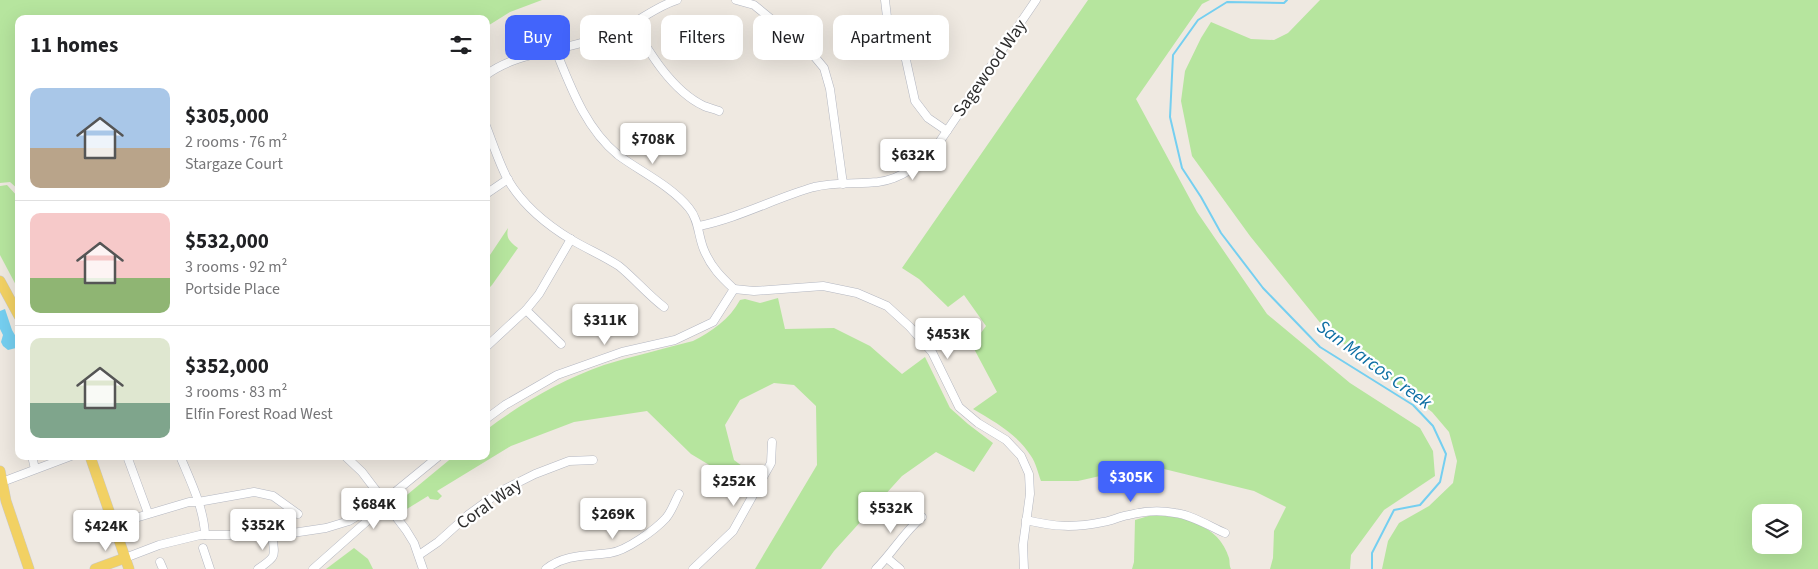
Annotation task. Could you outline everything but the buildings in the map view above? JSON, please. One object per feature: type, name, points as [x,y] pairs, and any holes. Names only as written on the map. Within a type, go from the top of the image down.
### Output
[{"type":"main road","points":[[0,281],[15,309]]},
{"type":"main road","points":[[91,460],[129,569]]},
{"type":"main road","points":[[0,471],[6,501],[28,569]]},
{"type":"main road","points":[[94,569],[125,558]]},
{"type":"street","points":[[646,15],[669,2],[677,0]]},
{"type":"street","points":[[736,0],[756,2],[809,50],[824,68],[830,89],[843,184]]},
{"type":"street","points":[[885,0],[888,17],[906,60],[915,101],[928,118],[947,130]]},
{"type":"street","name":"Sagewood Way","points":[[699,226],[722,221],[816,187],[880,182],[903,174],[922,162],[936,147],[1036,0]]},
{"type":"street","points":[[651,54],[688,95],[704,106],[719,111]]},
{"type":"street","points":[[490,72],[499,66],[516,60]]},
{"type":"street","points":[[560,60],[576,100],[596,131],[617,154],[672,192],[689,208],[699,226],[703,249],[716,273],[734,289],[754,291],[823,286],[857,294],[887,306],[910,327],[932,352],[959,407],[978,423],[1006,440],[1021,456],[1030,474],[1030,494],[1023,545],[1024,569]]},
{"type":"street","points":[[490,136],[508,179],[532,210],[571,240],[618,266],[632,277],[649,296],[664,307]]},
{"type":"street","points":[[490,191],[508,179]]},
{"type":"street","points":[[490,343],[526,310],[551,276],[571,240]]},
{"type":"street","points":[[490,416],[505,405],[557,375],[622,352],[675,340],[713,322],[734,289]]},
{"type":"street","points":[[526,310],[561,344]]},
{"type":"street","points":[[693,569],[733,531],[771,463],[772,442]]},
{"type":"street","points":[[33,460],[35,469]]},
{"type":"street","points":[[2,482],[55,460]]},
{"type":"street","points":[[128,460],[148,513]]},
{"type":"street","points":[[182,460],[198,502],[205,535]]},
{"type":"street","points":[[349,460],[362,472],[406,530],[419,555],[423,569]]},
{"type":"street","points":[[125,558],[159,545],[205,535],[272,535],[326,528],[349,521],[384,501],[434,460]]},
{"type":"street","name":"Coral Way","points":[[419,555],[502,490],[535,474],[569,461],[593,460]]},
{"type":"street","points":[[132,519],[189,502],[254,492],[273,496],[298,514]]},
{"type":"street","points":[[546,569],[576,556],[612,553],[644,537],[667,517],[679,494]]},
{"type":"street","points":[[313,569],[375,514],[384,501]]},
{"type":"street","points":[[1026,520],[1055,526],[1080,526],[1155,511],[1177,513],[1225,533]]},
{"type":"street","points":[[876,569],[887,558],[909,528],[922,517]]},
{"type":"street","points":[[258,569],[272,560],[275,553],[272,535]]},
{"type":"street","points":[[203,548],[210,569]]},
{"type":"street","points":[[887,558],[900,569]]},
{"type":"green space","points":[[0,0],[542,0],[510,12],[490,24],[490,15],[15,15],[15,186],[10,182],[0,183]]},
{"type":"green space","points":[[1088,0],[1210,0],[1202,4],[1136,99],[1197,212],[1267,314],[1350,383],[1420,428],[1433,451],[1435,476],[1384,510],[1351,555],[1350,569],[1270,569],[1273,558],[1274,531],[1286,507],[1254,491],[1164,469],[1122,471],[1078,481],[1041,481],[1033,459],[1019,441],[1005,429],[973,409],[997,392],[972,345],[986,326],[964,295],[948,307],[919,279],[902,268]]},
{"type":"green space","points":[[1320,0],[1818,0],[1818,569],[1382,569],[1388,541],[1399,523],[1429,506],[1453,483],[1457,461],[1449,432],[1432,412],[1326,330],[1250,236],[1192,156],[1181,101],[1185,71],[1211,22],[1251,39],[1274,40],[1288,33]]},
{"type":"green space","points":[[7,185],[15,194],[15,283],[0,255],[0,186]]},
{"type":"green space","points":[[508,228],[507,234],[509,239],[518,248],[490,287],[490,255]]},
{"type":"green space","points":[[778,298],[785,329],[834,328],[870,346],[902,374],[925,357],[950,408],[993,443],[974,472],[936,452],[902,476],[834,551],[821,569],[755,569],[817,465],[816,406],[794,385],[774,383],[740,400],[725,425],[734,460],[758,478],[751,490],[691,454],[647,411],[574,422],[511,446],[490,459],[490,427],[542,393],[604,365],[693,341],[719,324],[731,313],[740,300],[745,299],[760,303]]},
{"type":"green space","points":[[449,460],[488,460],[437,491],[442,496],[438,500],[430,499],[428,496],[402,512],[402,499]]},
{"type":"green space","points":[[1152,515],[1187,520],[1208,530],[1224,546],[1231,569],[1132,569],[1134,562],[1135,520]]},
{"type":"green space","points":[[354,548],[368,559],[373,569],[326,569]]},
{"type":"water","points":[[5,309],[15,335],[15,348],[8,350],[1,342],[3,335],[0,329],[0,311]]},
{"type":"waterway","name":"San Marcos Creek","points":[[1287,0],[1284,3],[1227,2],[1198,20],[1173,55],[1170,117],[1182,168],[1221,233],[1263,288],[1320,347],[1413,405],[1433,426],[1446,454],[1440,482],[1420,505],[1394,510],[1372,553],[1372,569]]}]
